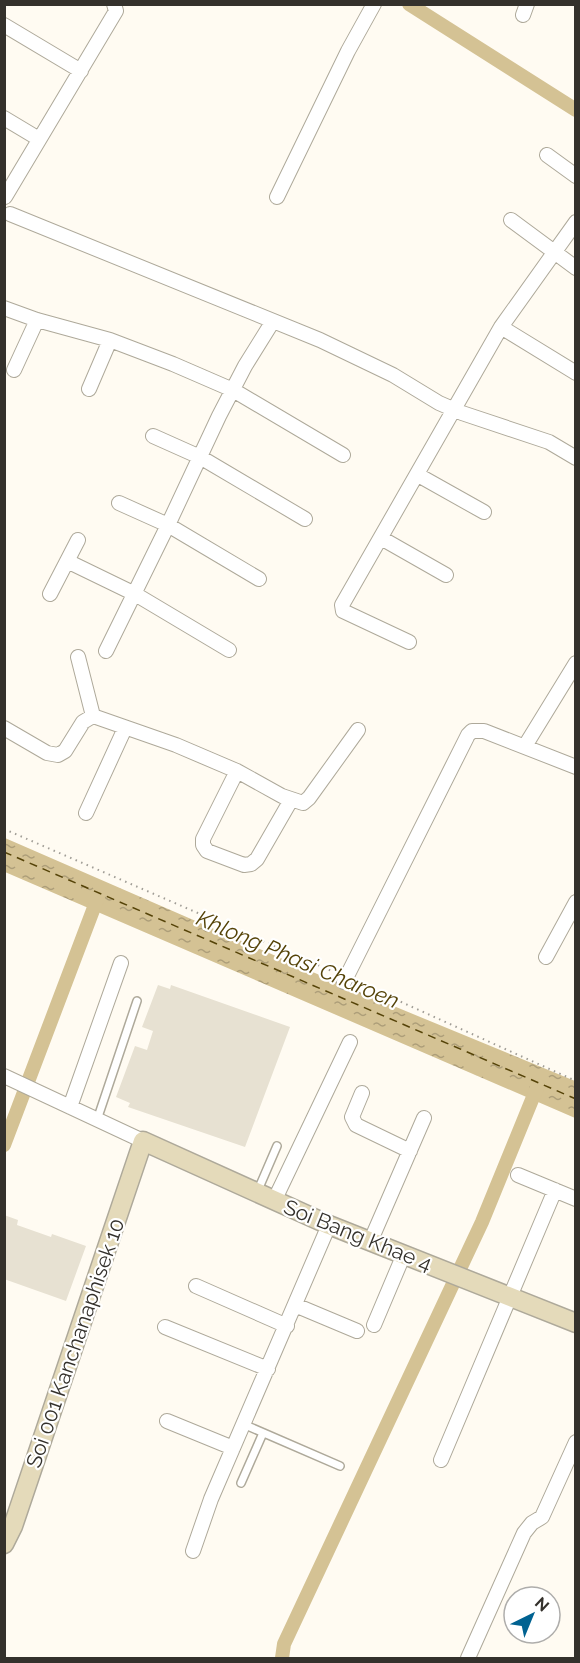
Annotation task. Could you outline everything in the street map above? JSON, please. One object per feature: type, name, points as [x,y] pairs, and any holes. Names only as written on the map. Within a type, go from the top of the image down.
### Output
[{"type":"street","points":[[114,4],[116,11],[5,197],[10,203],[7,217],[273,321],[366,361],[453,409],[549,442],[576,459]]},
{"type":"street","points":[[277,197],[348,51],[374,4]]},
{"type":"street","points":[[4,25],[81,71]]},
{"type":"street","points":[[4,118],[39,139]]},
{"type":"street","points":[[547,155],[576,176]]},
{"type":"street","points":[[511,220],[576,268]]},
{"type":"street","points":[[409,642],[343,611],[342,605],[501,327],[576,222]]},
{"type":"street","points":[[4,308],[37,320],[110,340],[173,364],[233,390],[344,455]]},
{"type":"street","points":[[14,370],[37,320]]},
{"type":"street","points":[[106,651],[233,390],[273,321]]},
{"type":"street","points":[[501,327],[576,373]]},
{"type":"street","points":[[89,389],[110,340]]},
{"type":"street","points":[[153,436],[200,457],[305,519]]},
{"type":"street","points":[[418,475],[484,512]]},
{"type":"street","points":[[118,503],[168,525],[259,579]]},
{"type":"street","points":[[381,538],[446,575]]},
{"type":"street","points":[[50,594],[78,540]]},
{"type":"street","points":[[68,561],[135,594],[229,650]]},
{"type":"street","points":[[78,657],[93,716]]},
{"type":"street","points":[[525,746],[576,663]]},
{"type":"street","points":[[93,716],[176,744],[237,771],[291,800],[303,803],[358,730]]},
{"type":"street","points":[[4,728],[47,753],[58,755],[65,751],[83,722],[93,716]]},
{"type":"street","points":[[86,813],[125,728]]},
{"type":"street","points":[[345,979],[472,731],[484,730],[576,767]]},
{"type":"street","points":[[237,771],[203,839],[203,845],[207,851],[244,865],[251,864],[291,800]]},
{"type":"street","points":[[546,957],[576,902]]},
{"type":"street","points":[[70,1107],[121,963]]},
{"type":"street","points":[[265,1197],[350,1042]]},
{"type":"street","points":[[9,1077],[143,1141]]},
{"type":"street","points":[[362,1093],[352,1117],[356,1125],[410,1151]]},
{"type":"street","points":[[371,1240],[424,1118]]},
{"type":"street","name":"Soi Bang Khae 4","points":[[143,1141],[329,1225],[576,1323]]},
{"type":"street","name":"Soi 001 Kanchanaphisek 10","points":[[4,1544],[13,1526],[143,1141]]},
{"type":"street","points":[[518,1175],[576,1199]]},
{"type":"street","points":[[441,1460],[555,1190]]},
{"type":"street","points":[[192,1551],[211,1499],[329,1225]]},
{"type":"street","points":[[374,1325],[405,1254]]},
{"type":"street","points":[[196,1286],[287,1326]]},
{"type":"street","points":[[295,1305],[357,1331]]},
{"type":"street","points":[[165,1327],[268,1369]]},
{"type":"street","points":[[167,1421],[233,1448]]},
{"type":"street","points":[[468,1659],[524,1533],[532,1523],[542,1517],[576,1442]]},
{"type":"lane","points":[[97,1120],[137,1001]]},
{"type":"lane","points":[[265,1197],[277,1146]]},
{"type":"lane","points":[[243,1424],[340,1466]]},
{"type":"lane","points":[[241,1483],[263,1432]]},
{"type":"path","points":[[4,829],[576,1081]]},
{"type":"water","points":[[5,838],[338,983],[575,1081],[575,1118],[5,872]]},
{"type":"building","points":[[158,985],[170,989],[171,985],[290,1027],[245,1147],[128,1107],[130,1103],[116,1097],[135,1046],[147,1050],[153,1031],[142,1027]]},
{"type":"building","points":[[4,1215],[18,1220],[17,1225],[86,1246],[66,1301],[4,1279]]},
{"type":"waterway","points":[[409,4],[576,110]]},
{"type":"waterway","points":[[4,1145],[98,897]]},
{"type":"waterway","points":[[282,1658],[284,1644],[482,1222],[538,1085]]},
{"type":"ferry route","points":[[4,852],[576,1099]]},
{"type":"water label","name":"Khlong Phasi Charoen","points":[[298,959]]}]
